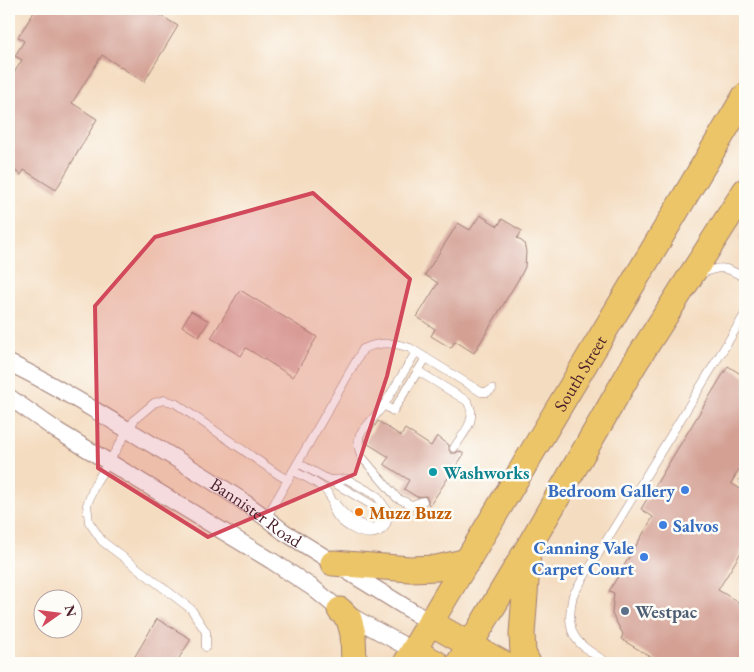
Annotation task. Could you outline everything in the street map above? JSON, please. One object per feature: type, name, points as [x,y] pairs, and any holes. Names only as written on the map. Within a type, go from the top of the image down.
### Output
[{"type":"main road","name":"South Street","points":[[410,657],[745,96]]},
{"type":"main road","points":[[465,654],[635,363],[745,191]]},
{"type":"main road","points":[[528,548],[522,634],[523,653],[528,663]]},
{"type":"main road","points":[[333,563],[410,569],[437,568],[468,562]]},
{"type":"main road","points":[[340,610],[349,620],[353,634],[354,663]]},
{"type":"main road","name":"Bannister Road","points":[[431,623],[465,654],[502,663]]},
{"type":"main road","name":"Bannister Road","points":[[410,657],[436,663]]},
{"type":"street","name":"Bannister Road","points":[[9,363],[36,376],[177,460],[266,518],[284,532],[431,623]]},
{"type":"street","name":"Bannister Road","points":[[9,397],[56,430],[272,561],[410,657]]},
{"type":"lane","points":[[745,238],[745,254]]},
{"type":"lane","points":[[688,280],[713,269],[726,268],[745,278]]},
{"type":"lane","points":[[608,663],[580,645],[571,629],[570,611],[573,595],[745,314]]},
{"type":"lane","points":[[266,518],[363,349],[374,343],[398,344],[416,352],[481,392],[488,392],[492,389]]},
{"type":"lane","points":[[416,352],[384,405],[360,434],[358,445],[361,456],[397,498],[412,505],[424,501]]},
{"type":"lane","points":[[384,405],[393,411],[426,358]]},
{"type":"lane","points":[[418,371],[467,401],[472,409],[472,419],[454,448]]},
{"type":"lane","points":[[206,647],[206,632],[192,609],[102,541],[89,522],[87,505],[95,484],[135,419],[154,403],[164,400],[175,403],[288,480]]},
{"type":"lane","points":[[293,471],[322,487],[331,497],[336,514],[343,522],[361,533],[372,534],[381,531],[387,524],[389,513],[377,496],[347,479],[329,480],[298,463]]},
{"type":"highlighted area","points":[[313,193],[410,279],[387,376],[355,474],[208,537],[98,468],[95,306],[155,237]]},
{"type":"building","points":[[36,9],[150,9],[178,26],[144,82],[102,55],[72,103],[97,119],[56,190],[24,170],[21,175],[9,167],[9,81],[22,60],[15,56],[24,41],[18,37]]},
{"type":"building","points":[[480,215],[498,226],[502,219],[522,231],[517,238],[524,243],[526,252],[525,267],[521,275],[474,353],[455,341],[451,348],[431,336],[435,329],[417,317],[438,283],[425,275],[458,223],[470,230]]},
{"type":"building","points":[[240,290],[317,337],[293,377],[246,348],[241,356],[211,338]]},
{"type":"building","points":[[191,311],[209,321],[199,337],[182,326]]},
{"type":"building","points":[[728,366],[745,377],[745,459],[731,483],[745,492],[745,546],[718,590],[745,606],[745,663],[661,663],[621,639],[623,634],[612,614],[614,593],[609,591],[653,517],[641,509]]},
{"type":"building","points":[[378,421],[401,436],[405,429],[431,446],[437,436],[449,445],[451,453],[459,451],[464,454],[430,505],[426,496],[417,497],[404,489],[409,480],[384,464],[389,457],[365,442]]},
{"type":"building","points":[[157,619],[191,639],[176,663],[131,663]]},
{"type":"place","name":"Washworks","points":[[433,472]]},
{"type":"place","name":"Bedroom Gallery","points":[[685,490]]},
{"type":"place","name":"Muzz Buzz","points":[[359,512]]},
{"type":"place","name":"Salvos","points":[[663,525]]},
{"type":"place","name":"Canning Vale Carpet Court","points":[[644,557]]},
{"type":"place","name":"Westpac","points":[[625,611]]}]
